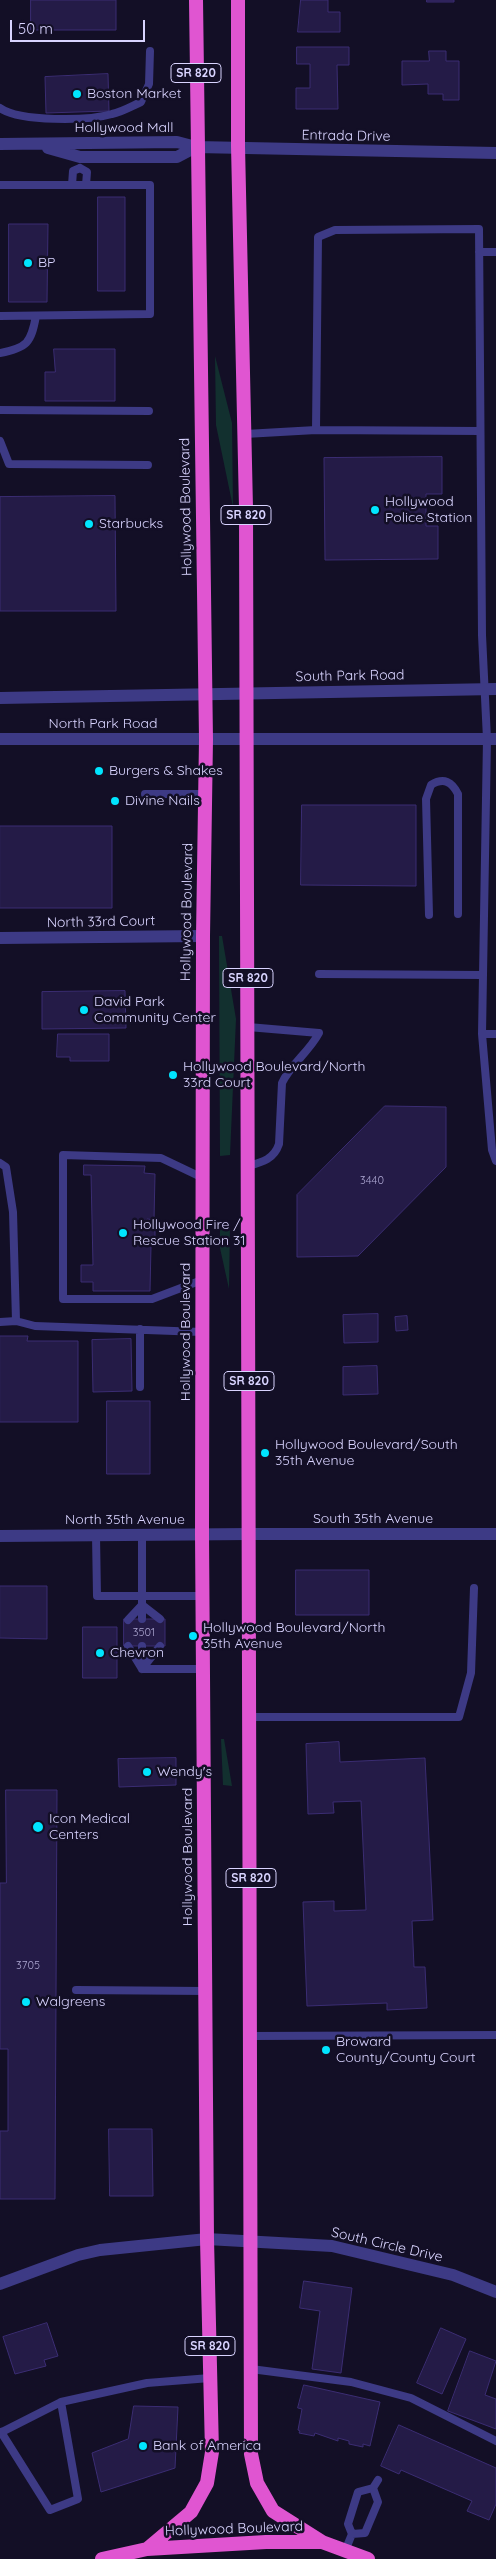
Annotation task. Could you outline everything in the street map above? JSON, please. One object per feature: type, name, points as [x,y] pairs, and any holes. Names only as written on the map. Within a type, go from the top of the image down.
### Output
[{"type":"highway","name":"Hollywood Boulevard","points":[[147,2549],[191,2512],[207,2483],[212,2452],[208,2240],[202,1534],[203,936],[206,695],[196,147],[196,0]]},
{"type":"highway","name":"Hollywood Boulevard","points":[[238,0],[238,146],[245,434],[247,694],[251,2454],[258,2483],[273,2510],[322,2542],[368,2559]]},
{"type":"highway","name":"Hollywood Boulevard","points":[[102,2559],[147,2549],[266,2542],[322,2542]]},
{"type":"street","name":"Hollywood Mall","points":[[0,144],[177,142],[196,147]]},
{"type":"street","name":"Hollywood Mall","points":[[34,144],[80,163],[177,157],[196,147]]},
{"type":"street","name":"Entrada Drive","points":[[196,147],[238,146],[292,150],[496,153]]},
{"type":"street","name":"South Park Road","points":[[206,695],[496,689]]},
{"type":"street","name":"North Park Road","points":[[0,698],[206,695]]},
{"type":"street","name":"North Park Road","points":[[0,739],[206,739]]},
{"type":"street","points":[[206,739],[491,739]]},
{"type":"street","name":"North 33rd Court","points":[[0,938],[203,936]]},
{"type":"street","name":"South 35th Avenue","points":[[250,1534],[496,1534]]},
{"type":"street","name":"North 35th Avenue","points":[[0,1536],[250,1534]]},
{"type":"street","name":"South Circle Drive","points":[[0,2284],[78,2255],[100,2250],[208,2240],[332,2246],[453,2276],[496,2292]]},
{"type":"lane","points":[[0,108],[29,117],[96,117],[114,114],[141,102],[149,84],[150,51]]},
{"type":"lane","points":[[72,185],[73,171],[80,163],[87,172],[86,185]]},
{"type":"lane","points":[[0,185],[150,185],[150,314],[0,316]]},
{"type":"lane","points":[[316,430],[318,237],[335,230],[479,229],[483,689],[491,739],[482,1034],[492,1150],[496,1161]]},
{"type":"lane","points":[[479,252],[496,252]]},
{"type":"lane","points":[[0,353],[22,348],[28,342],[36,316]]},
{"type":"lane","points":[[0,410],[13,412],[149,411]]},
{"type":"lane","points":[[245,434],[316,430],[480,431]]},
{"type":"lane","points":[[0,441],[10,464],[148,465]]},
{"type":"lane","points":[[429,915],[426,799],[431,785],[440,781],[448,781],[454,786],[458,794],[458,914]]},
{"type":"lane","points":[[146,794],[205,794]]},
{"type":"lane","points":[[319,974],[483,975]]},
{"type":"lane","points":[[248,1027],[319,1033],[282,1083],[279,1144],[276,1153],[265,1161],[248,1166]]},
{"type":"lane","points":[[482,1034],[496,1034]]},
{"type":"lane","points":[[202,1178],[161,1158],[63,1155],[63,1299],[152,1299],[202,1280]]},
{"type":"lane","points":[[0,1163],[6,1167],[13,1212],[16,1321]]},
{"type":"lane","points":[[0,1322],[16,1321],[35,1326],[202,1332]]},
{"type":"lane","points":[[140,1329],[140,1388]]},
{"type":"lane","points":[[142,1534],[142,1619]]},
{"type":"lane","points":[[96,1535],[97,1596],[203,1596]]},
{"type":"lane","points":[[250,1717],[459,1717],[471,1673],[474,1588]]},
{"type":"lane","points":[[142,1605],[160,1619]]},
{"type":"lane","points":[[128,1620],[142,1605]]},
{"type":"lane","points":[[128,1646],[142,1668]]},
{"type":"lane","points":[[142,1646],[142,1668]]},
{"type":"lane","points":[[142,1668],[160,1646]]},
{"type":"lane","points":[[142,1668],[203,1669]]},
{"type":"lane","points":[[76,1990],[206,1991]]},
{"type":"lane","points":[[251,2036],[496,2035]]},
{"type":"lane","points":[[251,2369],[351,2382],[410,2398],[496,2441]]},
{"type":"lane","points":[[61,2402],[78,2499],[50,2510],[0,2433],[61,2402],[147,2383],[210,2378]]},
{"type":"lane","points":[[345,2551],[352,2534],[348,2524],[358,2492],[373,2488],[378,2480]]},
{"type":"lane","points":[[352,2534],[365,2533],[378,2502],[373,2488]]},
{"type":"green space","points":[[215,356],[232,423],[233,507],[216,425]]},
{"type":"green space","points":[[219,936],[222,936],[236,1019],[230,1155],[220,1156]]},
{"type":"green space","points":[[225,1221],[230,1224],[229,1289],[220,1248],[220,1223]]},
{"type":"green space","points":[[221,1739],[224,1739],[232,1786],[223,1785]]},
{"type":"building","points":[[31,0],[116,0],[116,30],[31,30]]},
{"type":"building","points":[[301,0],[328,0],[328,12],[340,12],[340,32],[298,32]]},
{"type":"building","points":[[427,0],[454,0],[454,2],[427,2]]},
{"type":"building","points":[[297,47],[349,47],[349,65],[337,65],[338,109],[296,109],[296,88],[310,88],[310,64],[297,64]]},
{"type":"building","points":[[429,51],[446,51],[446,61],[459,61],[459,100],[443,100],[443,94],[428,94],[428,84],[402,85],[402,61],[429,61]]},
{"type":"building","name":"Boston Market","points":[[108,74],[109,111],[46,113],[45,77]]},
{"type":"building","points":[[98,197],[125,197],[125,291],[98,291]]},
{"type":"building","name":"BP","points":[[9,224],[48,224],[47,302],[9,302]]},
{"type":"building","points":[[54,349],[115,349],[115,401],[45,401],[45,372],[55,372]]},
{"type":"building","name":"Hollywood Police Station","points":[[442,457],[442,494],[426,494],[426,526],[438,526],[438,559],[325,560],[324,458]]},
{"type":"building","points":[[115,496],[116,611],[0,611],[0,497]]},
{"type":"building","points":[[302,805],[416,805],[416,886],[301,885]]},
{"type":"building","points":[[0,826],[112,826],[112,908],[0,908]]},
{"type":"building","name":"David Park Community Center","points":[[125,991],[126,1028],[42,1029],[42,992]]},
{"type":"building","points":[[58,1034],[109,1034],[109,1061],[70,1061],[70,1057],[57,1057]]},
{"type":"building","points":[[385,1106],[446,1107],[446,1167],[358,1256],[297,1257],[297,1195]]},
{"type":"building","points":[[84,1165],[145,1166],[144,1173],[155,1174],[154,1220],[147,1219],[147,1227],[155,1227],[155,1246],[151,1246],[150,1291],[93,1291],[93,1282],[81,1282],[81,1265],[93,1265],[91,1175],[84,1175]]},
{"type":"building","points":[[378,1314],[378,1342],[344,1343],[343,1315]]},
{"type":"building","points":[[407,1316],[408,1330],[396,1331],[395,1317]]},
{"type":"building","points":[[0,1336],[28,1336],[27,1341],[78,1341],[78,1422],[0,1422]]},
{"type":"building","points":[[131,1339],[132,1391],[93,1392],[92,1340]]},
{"type":"building","points":[[377,1366],[378,1394],[343,1395],[343,1367]]},
{"type":"building","points":[[107,1401],[150,1401],[150,1474],[107,1474]]},
{"type":"building","points":[[296,1570],[369,1570],[369,1615],[296,1615]]},
{"type":"building","points":[[0,1586],[47,1586],[47,1639],[0,1638]]},
{"type":"building","points":[[124,1619],[165,1619],[165,1646],[124,1646]]},
{"type":"building","name":"Chevron","points":[[83,1627],[117,1627],[117,1678],[83,1678]]},
{"type":"building","points":[[339,1742],[340,1762],[425,1758],[433,1920],[412,1921],[414,1967],[425,1967],[427,2008],[387,2010],[387,2003],[307,2006],[303,1902],[334,1901],[334,1911],[366,1910],[361,1801],[333,1802],[334,1813],[308,1814],[306,1744]]},
{"type":"building","name":"Wendy's","points":[[176,1758],[176,1785],[119,1787],[118,1759]]},
{"type":"building","points":[[6,1790],[57,1790],[55,2199],[0,2199],[0,2131],[8,2131],[8,2049],[0,2049],[0,1883],[6,1883]]},
{"type":"building","points":[[109,2129],[152,2129],[153,2196],[110,2196]]},
{"type":"building","points":[[304,2281],[352,2288],[341,2373],[312,2369],[320,2311],[300,2308]]},
{"type":"building","points":[[47,2323],[58,2356],[44,2360],[46,2366],[15,2374],[3,2337]]},
{"type":"building","points":[[441,2328],[466,2339],[442,2394],[417,2383]]},
{"type":"building","points":[[470,2351],[496,2361],[485,2395],[496,2399],[496,2429],[448,2411]]},
{"type":"building","points":[[304,2385],[380,2402],[370,2446],[363,2444],[363,2447],[349,2444],[349,2441],[338,2438],[338,2441],[315,2433],[314,2436],[299,2433],[302,2409],[298,2408]]},
{"type":"building","name":"Bank of America","points":[[134,2406],[178,2407],[175,2468],[101,2492],[92,2453],[128,2439]]},
{"type":"building","points":[[399,2425],[496,2468],[496,2504],[489,2520],[467,2511],[472,2501],[401,2470],[399,2474],[381,2466]]},
{"type":"place","name":"Boston Market","points":[[77,94]]},
{"type":"place","name":"BP","points":[[28,263]]},
{"type":"place","name":"Hollywood Police Station","points":[[375,510]]},
{"type":"place","name":"Starbucks","points":[[89,524]]},
{"type":"place","name":"Burgers & Shakes","points":[[99,771]]},
{"type":"place","name":"Divine Nails","points":[[115,801]]},
{"type":"place","name":"David Park Community Center","points":[[84,1010]]},
{"type":"place","name":"Hollywood Boulevard/North 33rd Court","points":[[173,1075]]},
{"type":"place","name":"Hollywood Fire / Rescue Station 31","points":[[123,1233]]},
{"type":"place","name":"Hollywood Boulevard/South 35th Avenue","points":[[265,1453]]},
{"type":"place","name":"Hollywood Boulevard/North 35th Avenue","points":[[193,1636]]},
{"type":"place","name":"Chevron","points":[[100,1653]]},
{"type":"place","name":"Wendy's","points":[[147,1772]]},
{"type":"place","name":"Icon Medical Centers","points":[[38,1827]]},
{"type":"place","name":"Walgreens","points":[[26,2002]]},
{"type":"place","name":"Broward County/County Court","points":[[326,2050]]},
{"type":"place","name":"Bank of America","points":[[143,2446]]}]
